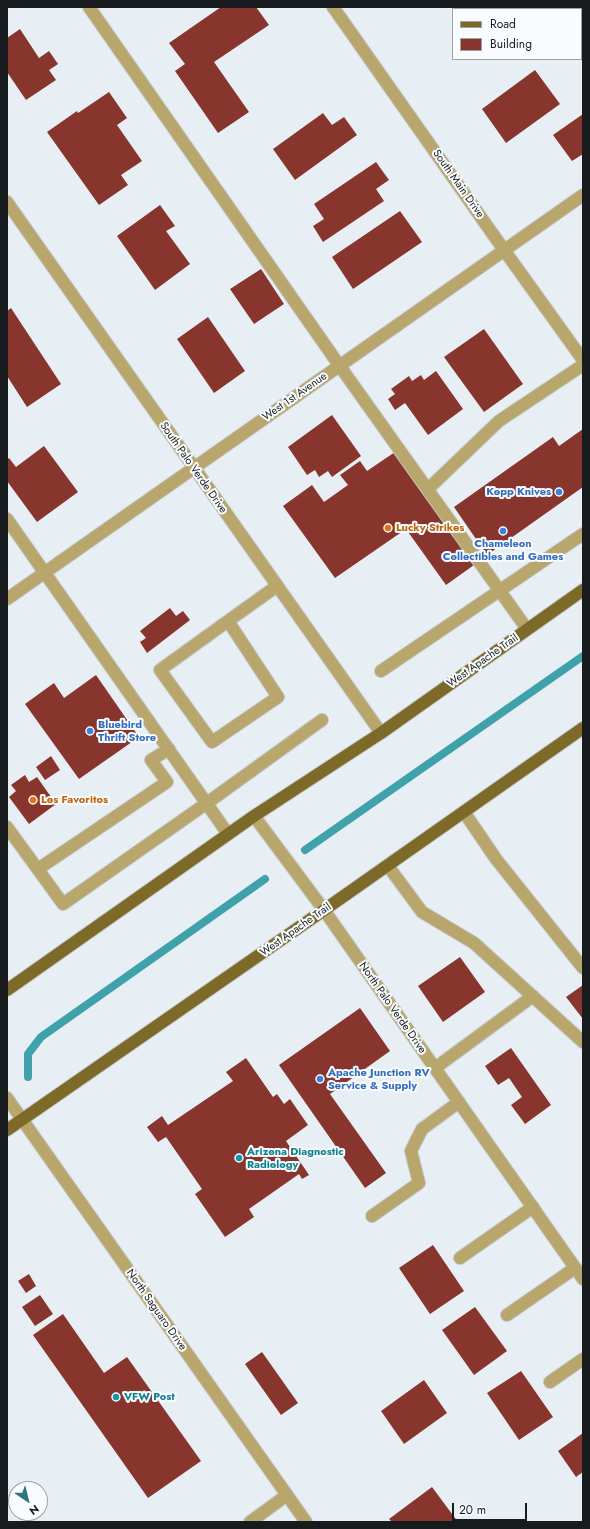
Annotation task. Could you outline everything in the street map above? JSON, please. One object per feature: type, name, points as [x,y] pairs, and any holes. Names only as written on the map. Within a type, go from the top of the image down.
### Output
[{"type":"main road","name":"West Apache Trail","points":[[7,990],[254,816],[381,733],[583,590]]},
{"type":"main road","name":"West Apache Trail","points":[[7,1130],[388,866],[583,728]]},
{"type":"street","points":[[88,7],[339,365],[527,629]]},
{"type":"street","name":"South Main Drive","points":[[334,7],[583,360]]},
{"type":"street","name":"West 1st Avenue","points":[[7,599],[583,195]]},
{"type":"street","name":"South Palo Verde Drive","points":[[7,202],[381,733]]},
{"type":"street","points":[[428,489],[499,420],[583,365]]},
{"type":"street","points":[[7,519],[228,834]]},
{"type":"street","points":[[381,671],[583,534]]},
{"type":"street","points":[[228,621],[278,697],[212,742],[160,670],[228,621],[277,586]]},
{"type":"street","points":[[7,827],[63,904],[322,720]]},
{"type":"street","points":[[38,869],[167,782],[151,760],[169,749]]},
{"type":"street","points":[[464,812],[496,859],[583,968]]},
{"type":"street","name":"North Palo Verde Drive","points":[[254,816],[324,910],[583,1279]]},
{"type":"street","points":[[388,866],[422,912],[474,943],[583,1042]]},
{"type":"street","points":[[434,1068],[533,996]]},
{"type":"street","name":"North Saguaro Drive","points":[[7,1098],[306,1522]]},
{"type":"street","points":[[372,1216],[419,1182],[411,1151],[422,1129],[459,1102]]},
{"type":"street","points":[[460,1258],[532,1207]]},
{"type":"street","points":[[507,1315],[575,1268]]},
{"type":"street","points":[[550,1382],[583,1359]]},
{"type":"street","points":[[250,1522],[287,1495]]},
{"type":"building","points":[[221,7],[256,7],[269,25],[214,62],[249,112],[218,133],[175,71],[185,64],[169,43]]},
{"type":"building","points":[[516,7],[516,8],[472,8]]},
{"type":"building","points":[[20,29],[39,58],[49,51],[58,64],[49,70],[56,80],[26,100],[7,72],[7,38]]},
{"type":"building","points":[[535,70],[560,104],[506,143],[482,109]]},
{"type":"building","points":[[109,92],[127,118],[117,125],[142,161],[121,175],[128,185],[99,205],[47,132],[77,111],[78,113]]},
{"type":"building","points":[[323,113],[332,125],[344,117],[357,135],[295,180],[273,149]]},
{"type":"building","points":[[583,114],[583,154],[572,161],[553,135]]},
{"type":"building","points":[[376,162],[389,180],[376,189],[384,201],[323,242],[313,226],[324,219],[314,204]]},
{"type":"building","points":[[160,205],[175,226],[166,231],[190,264],[155,290],[117,236]]},
{"type":"building","points":[[400,211],[422,242],[353,289],[332,257]]},
{"type":"building","points":[[261,269],[284,304],[254,324],[230,289]]},
{"type":"building","points":[[11,308],[61,384],[27,407],[7,376],[7,311]]},
{"type":"building","points":[[208,317],[245,371],[214,393],[177,339]]},
{"type":"building","points":[[484,329],[523,384],[484,412],[444,357]]},
{"type":"building","points":[[436,371],[463,409],[428,435],[405,403],[395,410],[388,399],[395,394],[391,389],[409,376],[412,381],[421,375],[424,380]]},
{"type":"building","points":[[332,415],[361,456],[332,477],[328,471],[319,477],[315,470],[307,475],[288,447]]},
{"type":"building","points":[[583,429],[583,487],[487,555],[454,507],[553,437],[559,446]]},
{"type":"building","points":[[44,446],[78,492],[37,522],[7,481],[7,460],[9,458],[16,467]]},
{"type":"building","points":[[395,452],[474,565],[446,585],[406,529],[335,578],[283,506],[312,485],[324,502],[348,485],[340,475],[360,461],[367,471]]},
{"type":"building","points":[[170,608],[176,616],[183,611],[190,620],[147,653],[140,642],[146,638],[140,631]]},
{"type":"building","name":"Bluebird Thrift Store","points":[[96,675],[139,737],[79,779],[25,704],[54,683],[64,698]]},
{"type":"building","points":[[51,756],[60,770],[45,780],[36,767]]},
{"type":"building","name":"Los Favoritos","points":[[25,775],[29,782],[37,777],[56,804],[29,824],[9,797],[16,791],[11,785]]},
{"type":"building","points":[[460,957],[485,992],[443,1022],[418,986]]},
{"type":"building","points":[[583,985],[583,1019],[566,997]]},
{"type":"building","name":"Apache Junction RV Service & Supply","points":[[360,1008],[390,1051],[330,1094],[386,1173],[365,1188],[279,1065]]},
{"type":"building","points":[[511,1048],[551,1105],[525,1124],[511,1105],[522,1097],[509,1078],[498,1085],[485,1066]]},
{"type":"building","name":"Arizona Diagnostic Radiology","points":[[246,1058],[273,1097],[277,1094],[284,1104],[290,1099],[308,1125],[286,1141],[309,1175],[302,1179],[299,1174],[249,1209],[254,1217],[225,1237],[195,1194],[202,1189],[166,1137],[158,1142],[147,1127],[162,1116],[168,1125],[233,1081],[226,1072]]},
{"type":"building","points":[[433,1245],[464,1291],[430,1314],[399,1268]]},
{"type":"building","points":[[29,1274],[36,1286],[26,1293],[18,1281]]},
{"type":"building","points":[[40,1295],[53,1314],[35,1326],[22,1307]]},
{"type":"building","points":[[475,1307],[507,1351],[474,1375],[442,1330]]},
{"type":"building","name":"VFW Post","points":[[63,1314],[104,1373],[127,1357],[201,1461],[148,1498],[33,1335]]},
{"type":"building","points":[[262,1352],[298,1403],[281,1415],[245,1364]]},
{"type":"building","points":[[521,1371],[553,1417],[519,1440],[487,1393]]},
{"type":"building","points":[[424,1380],[447,1413],[404,1444],[381,1411]]},
{"type":"building","points":[[583,1433],[583,1472],[576,1477],[558,1451]]},
{"type":"building","points":[[432,1487],[458,1522],[392,1522],[389,1519]]},
{"type":"waterway","points":[[305,850],[583,656]]},
{"type":"waterway","points":[[28,1077],[28,1054],[41,1037],[265,879]]},
{"type":"place","name":"Kopp Knives","points":[[559,492]]},
{"type":"place","name":"Lucky Strikes","points":[[388,528]]},
{"type":"place","name":"Chameleon Collectibles and Games","points":[[503,531]]},
{"type":"place","name":"Bluebird Thrift Store","points":[[90,731]]},
{"type":"place","name":"Los Favoritos","points":[[33,800]]},
{"type":"place","name":"Apache Junction RV Service & Supply","points":[[320,1079]]},
{"type":"place","name":"Arizona Diagnostic Radiology","points":[[239,1158]]},
{"type":"place","name":"VFW Post","points":[[116,1397]]}]
